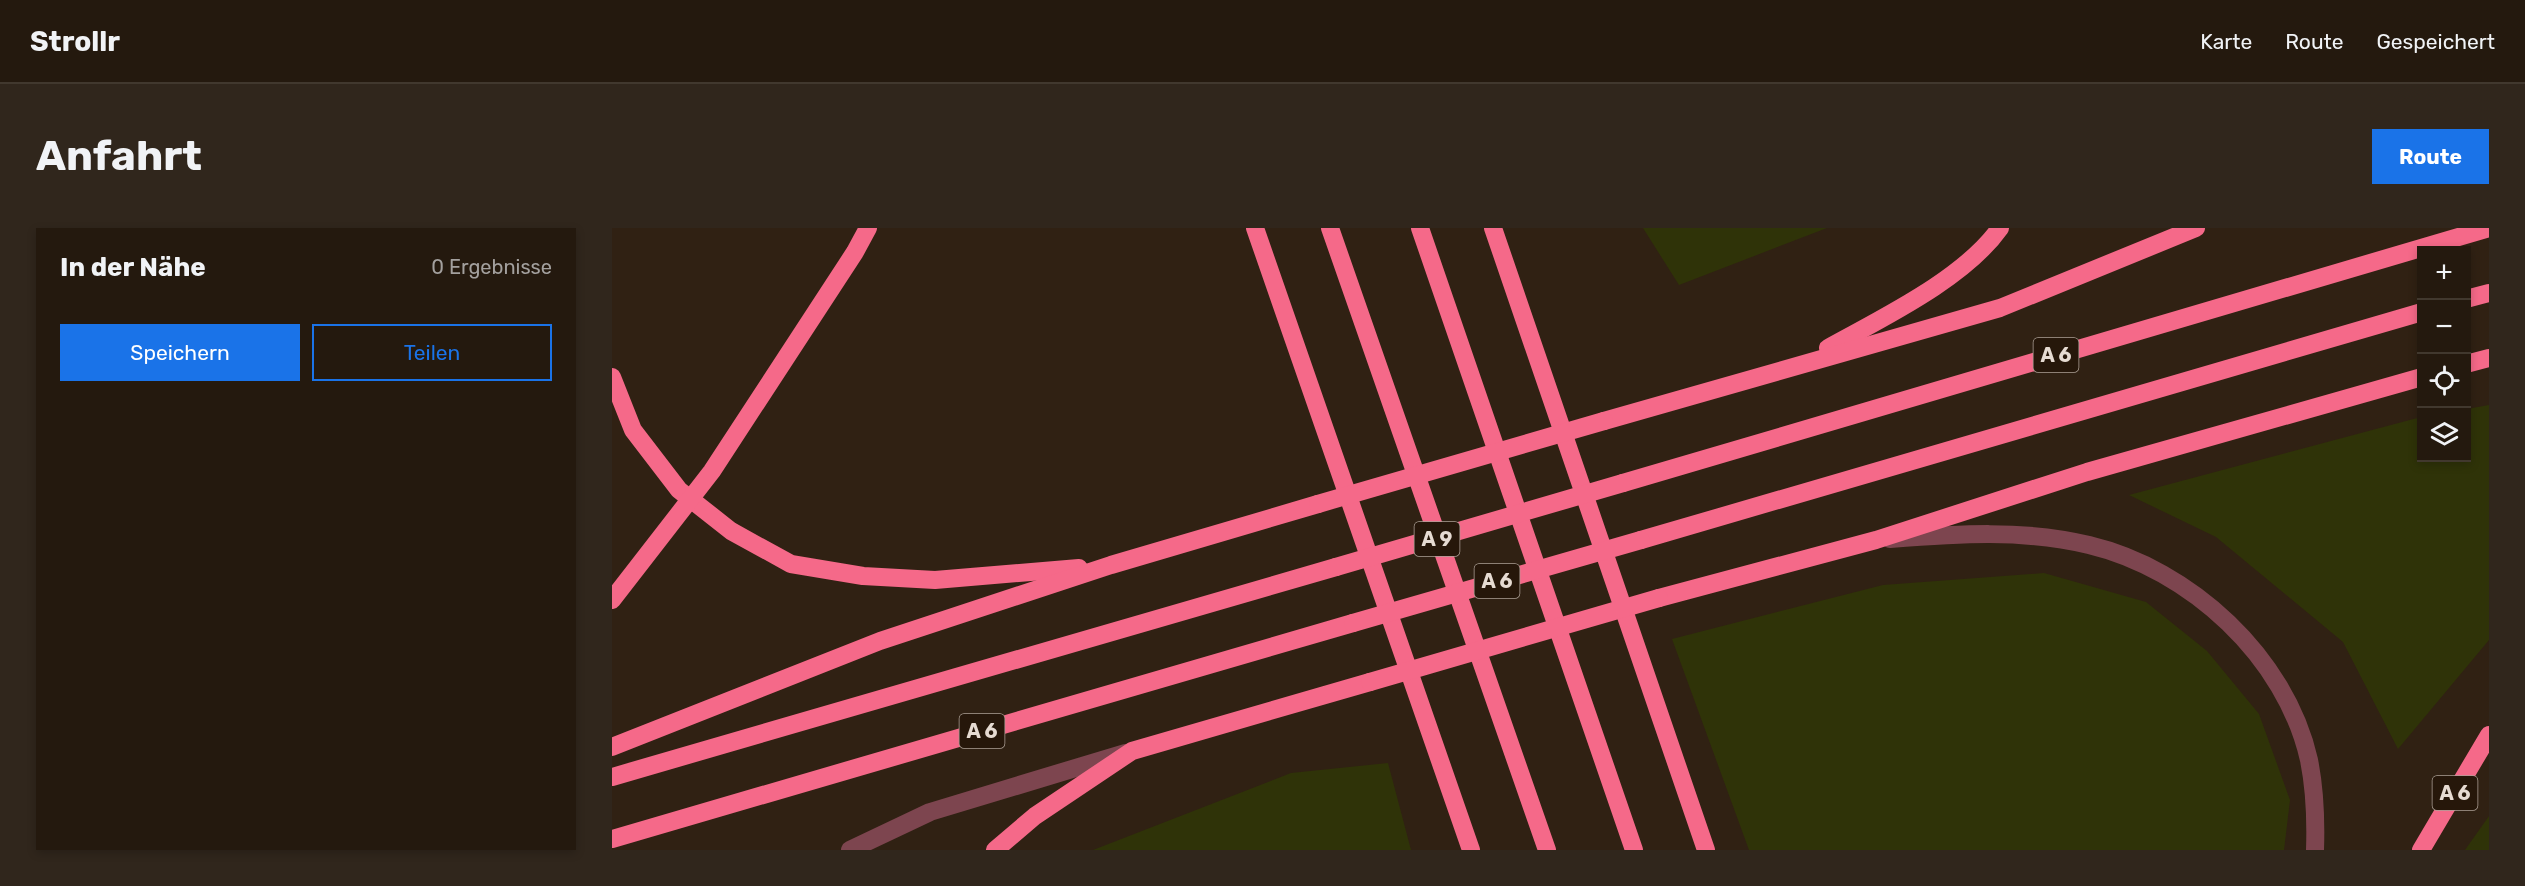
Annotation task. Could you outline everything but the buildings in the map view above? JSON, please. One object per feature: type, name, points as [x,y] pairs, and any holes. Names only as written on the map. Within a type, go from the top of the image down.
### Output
[{"type":"highway","points":[[612,600],[712,471],[855,252],[868,228]]},
{"type":"highway","points":[[1255,228],[1471,850]]},
{"type":"highway","name":"A 9","points":[[1330,228],[1546,850]]},
{"type":"highway","points":[[1420,228],[1634,850]]},
{"type":"highway","points":[[1802,363],[1945,280],[1993,238],[2000,228]]},
{"type":"highway","points":[[612,747],[880,641],[1111,565],[1802,363],[2000,308],[2196,228]]},
{"type":"highway","name":"A 6","points":[[612,777],[2489,228]]},
{"type":"highway","points":[[1494,230],[1706,846]]},
{"type":"highway","points":[[2471,298],[2489,293]]},
{"type":"highway","name":"A 6","points":[[612,839],[2417,313]]},
{"type":"highway","points":[[2471,363],[2489,358]]},
{"type":"highway","points":[[612,377],[633,430],[679,490],[731,531],[791,564],[863,576],[935,580],[1111,565]]},
{"type":"highway","points":[[995,850],[1035,816],[1132,751],[1659,598],[1876,540],[2087,472],[2417,378]]},
{"type":"highway","name":"A 6","points":[[2421,850],[2489,735]]},
{"type":"lane","points":[[1876,540],[1967,534],[2038,537],[2088,544],[2127,556],[2192,592],[2244,641],[2267,669],[2286,700],[2299,728],[2308,759],[2314,800],[2315,850]]},
{"type":"lane","points":[[850,850],[930,812],[1132,751]]},
{"type":"green space","points":[[1643,228],[1827,228],[1679,285]]},
{"type":"green space","points":[[2489,405],[2489,640],[2398,749],[2343,642],[2216,537],[2129,495],[2417,418],[2417,462],[2471,462],[2471,408]]},
{"type":"green space","points":[[2044,573],[2146,602],[2207,651],[2259,714],[2290,800],[2284,850],[1749,850],[1672,639],[1883,585]]},
{"type":"green space","points":[[1388,763],[1411,850],[1093,850],[1291,773]]},
{"type":"green space","points":[[2489,816],[2489,850],[2465,850]]}]
